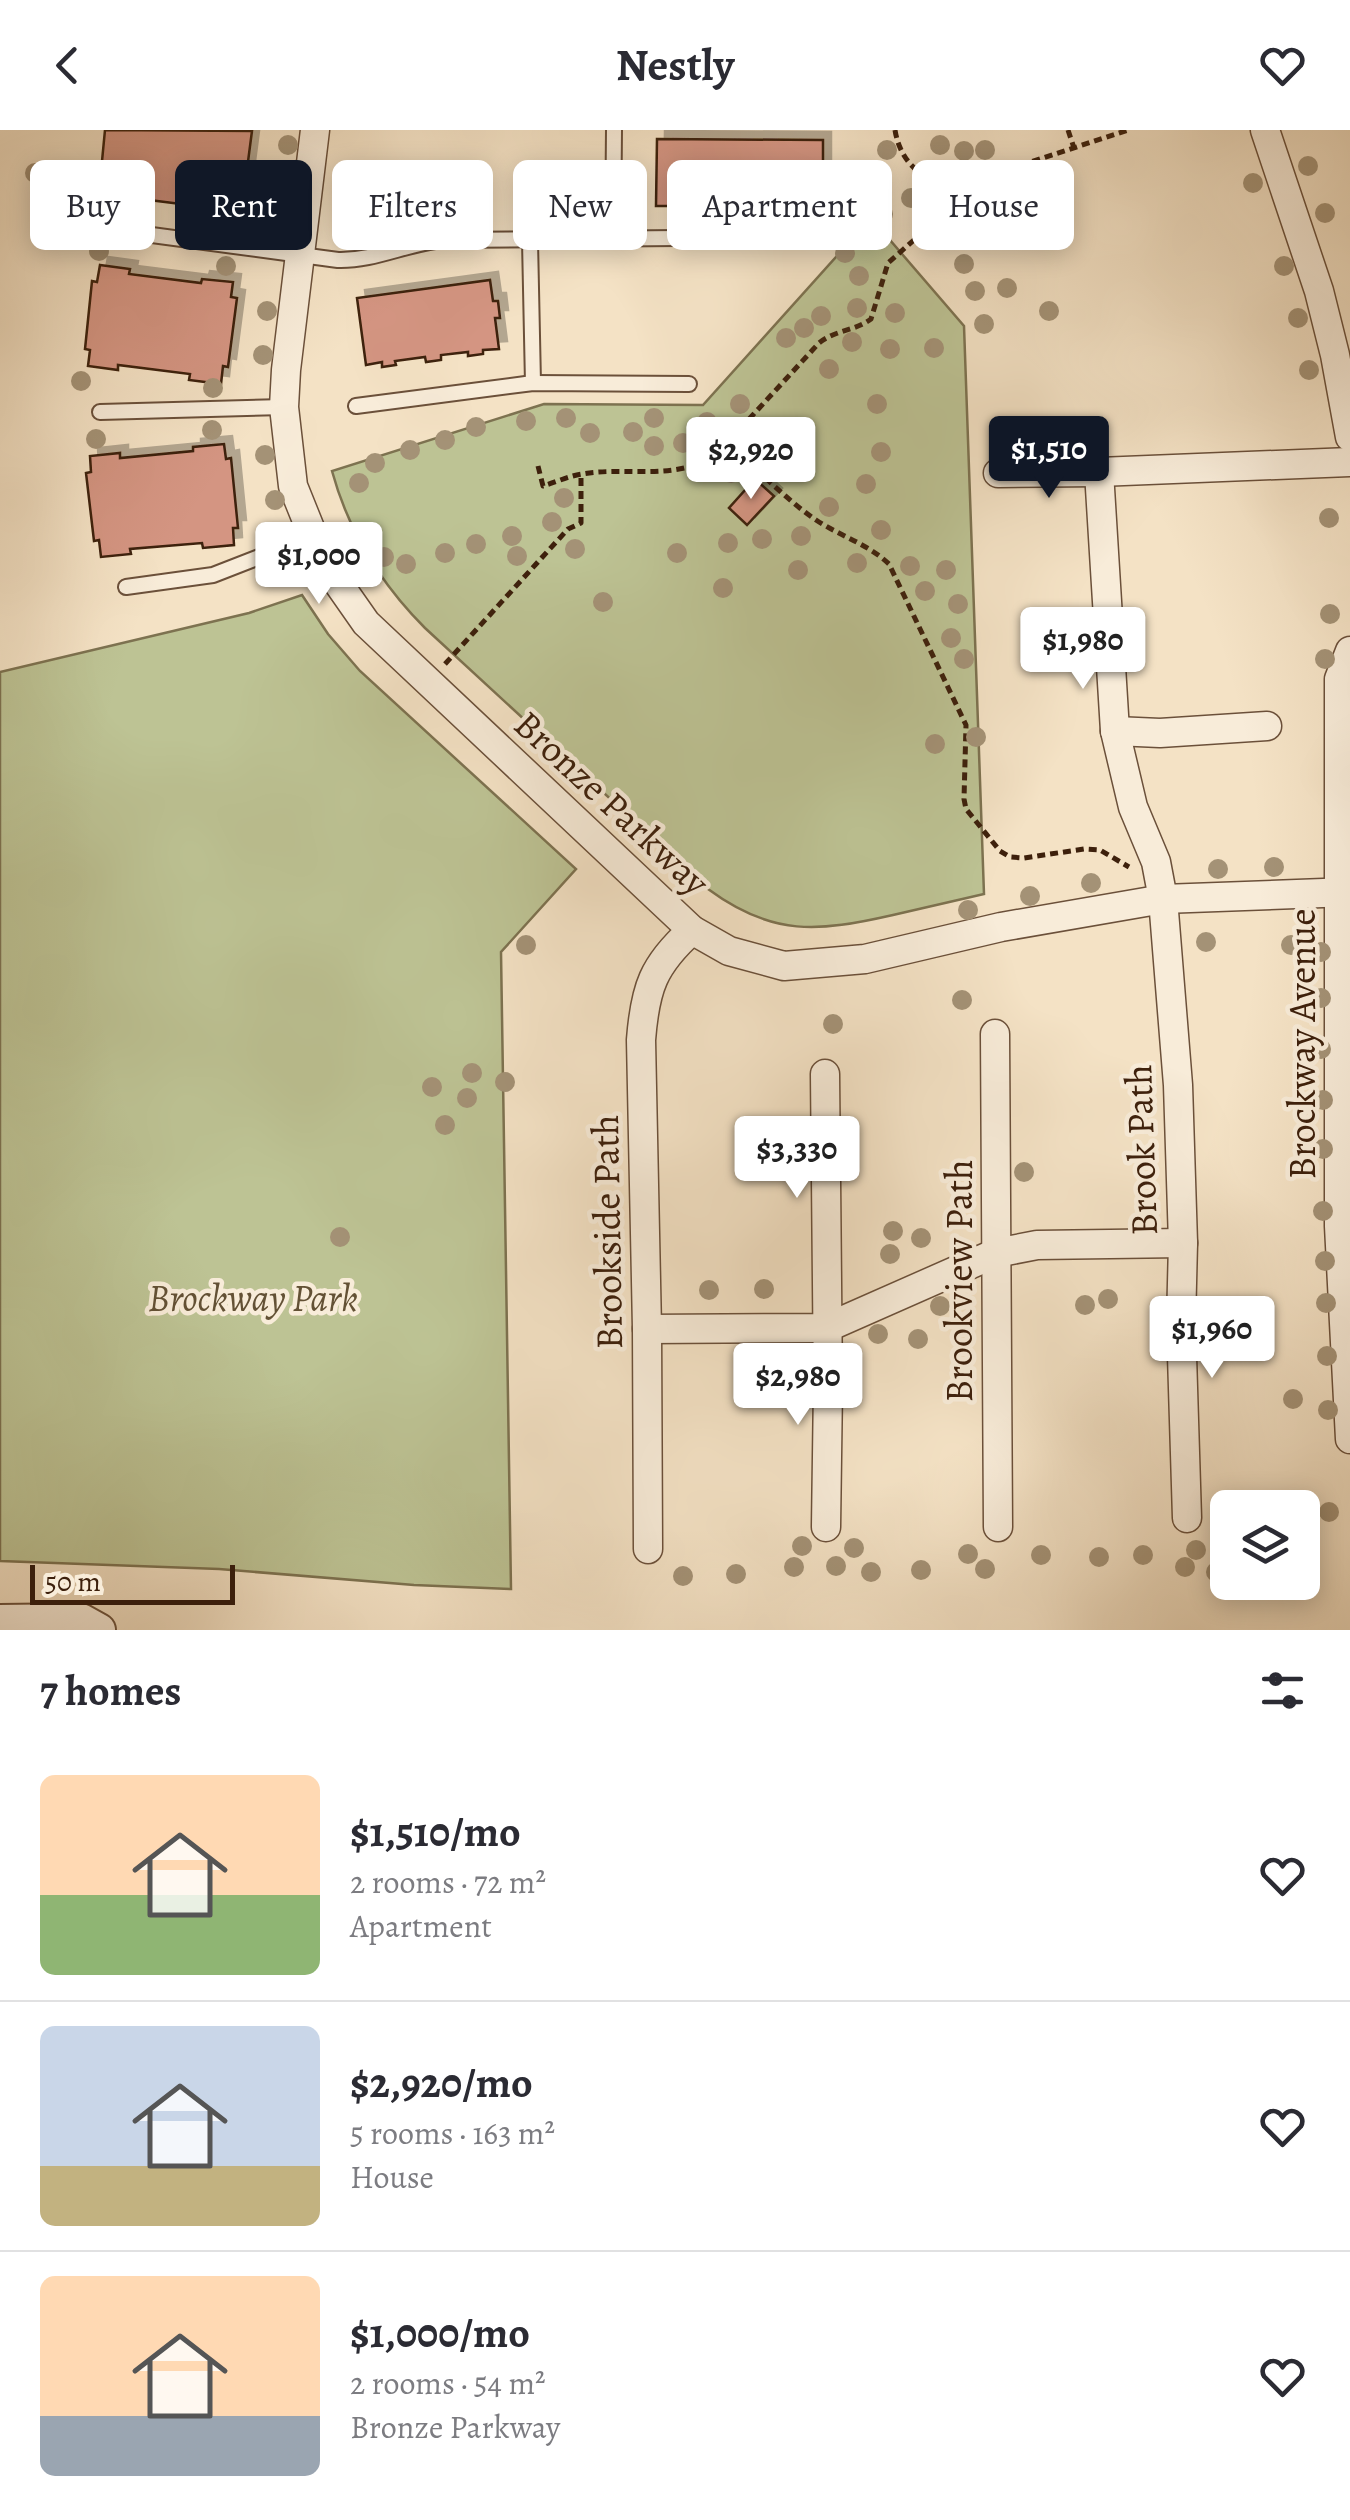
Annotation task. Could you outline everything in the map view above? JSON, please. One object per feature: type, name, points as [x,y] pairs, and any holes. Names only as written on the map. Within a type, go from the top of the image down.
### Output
[{"type":"street","name":"Bronze Parkway","points":[[314,130],[284,407],[293,486],[324,563],[366,623],[692,930],[729,951],[784,966],[865,959],[1001,927],[1163,899],[1345,892]]},
{"type":"street","points":[[1264,131],[1319,291],[1350,436]]},
{"type":"street","points":[[998,473],[1350,462]]},
{"type":"street","name":"Brook Path","points":[[1099,472],[1115,731],[1134,807],[1156,862],[1163,899],[1178,1086],[1187,1518]]},
{"type":"street","name":"Brockway Avenue","points":[[1350,650],[1338,679],[1345,892],[1344,1226],[1350,1439]]},
{"type":"street","points":[[1115,731],[1267,726]]},
{"type":"street","name":"Brookside Path","points":[[648,1549],[641,1040],[644,1007],[654,974],[669,950],[692,930]]},
{"type":"street","name":"Brookview Path","points":[[996,1034],[998,1527]]},
{"type":"street","points":[[824,1074],[826,1527]]},
{"type":"street","points":[[647,1330],[826,1328],[996,1253],[1037,1245],[1183,1243]]},
{"type":"street","points":[[0,1621],[81,1620],[99,1630]]},
{"type":"lane","points":[[614,130],[614,160]]},
{"type":"lane","points":[[155,234],[356,260],[424,242],[513,241]]},
{"type":"lane","points":[[530,250],[533,384]]},
{"type":"lane","points":[[356,406],[533,384],[689,384]]},
{"type":"lane","points":[[100,412],[284,407]]},
{"type":"lane","points":[[126,586],[213,575],[313,536]]},
{"type":"path","points":[[896,130],[897,140],[912,163]]},
{"type":"path","points":[[1068,130],[1074,148]]},
{"type":"path","points":[[1037,160],[1128,130]]},
{"type":"path","points":[[538,466],[544,486],[581,474],[696,466],[716,454],[828,335],[870,319],[888,263],[912,242]]},
{"type":"path","points":[[728,442],[810,516],[869,548],[889,564],[966,725],[966,808],[1000,851],[1024,858],[1100,850],[1129,867]]},
{"type":"path","points":[[427,681],[568,529],[581,524],[581,474]]},
{"type":"green space","points":[[892,242],[964,326],[984,894],[866,921],[819,927],[775,923],[732,905],[708,889],[425,628],[368,556],[347,515],[332,471],[544,404],[703,405],[842,250],[892,250]]},
{"type":"green space","name":"Brockway Park","points":[[302,595],[360,671],[576,869],[501,952],[511,1589],[219,1569],[0,1561],[0,672],[249,613]]},
{"type":"building","points":[[105,130],[252,131],[248,160],[175,160],[175,203],[155,201],[155,160],[102,160]]},
{"type":"building","points":[[657,139],[823,140],[823,160],[667,160],[667,206],[656,206]]},
{"type":"building","points":[[100,265],[130,269],[129,274],[201,283],[202,279],[233,282],[231,297],[237,298],[228,367],[223,366],[221,384],[189,380],[190,374],[118,365],[118,370],[88,366],[90,350],[85,349],[92,281],[97,282]]},
{"type":"building","points":[[490,280],[493,301],[498,301],[500,318],[495,318],[499,349],[468,356],[468,352],[441,355],[441,360],[426,362],[425,357],[382,367],[382,362],[366,365],[357,298]]},
{"type":"building","points":[[224,444],[226,459],[231,458],[238,528],[233,528],[234,545],[203,548],[202,543],[130,549],[131,554],[101,557],[99,540],[94,541],[86,473],[91,472],[90,456],[120,453],[120,458]]},
{"type":"building","points":[[755,479],[774,496],[747,525],[729,508]]}]
